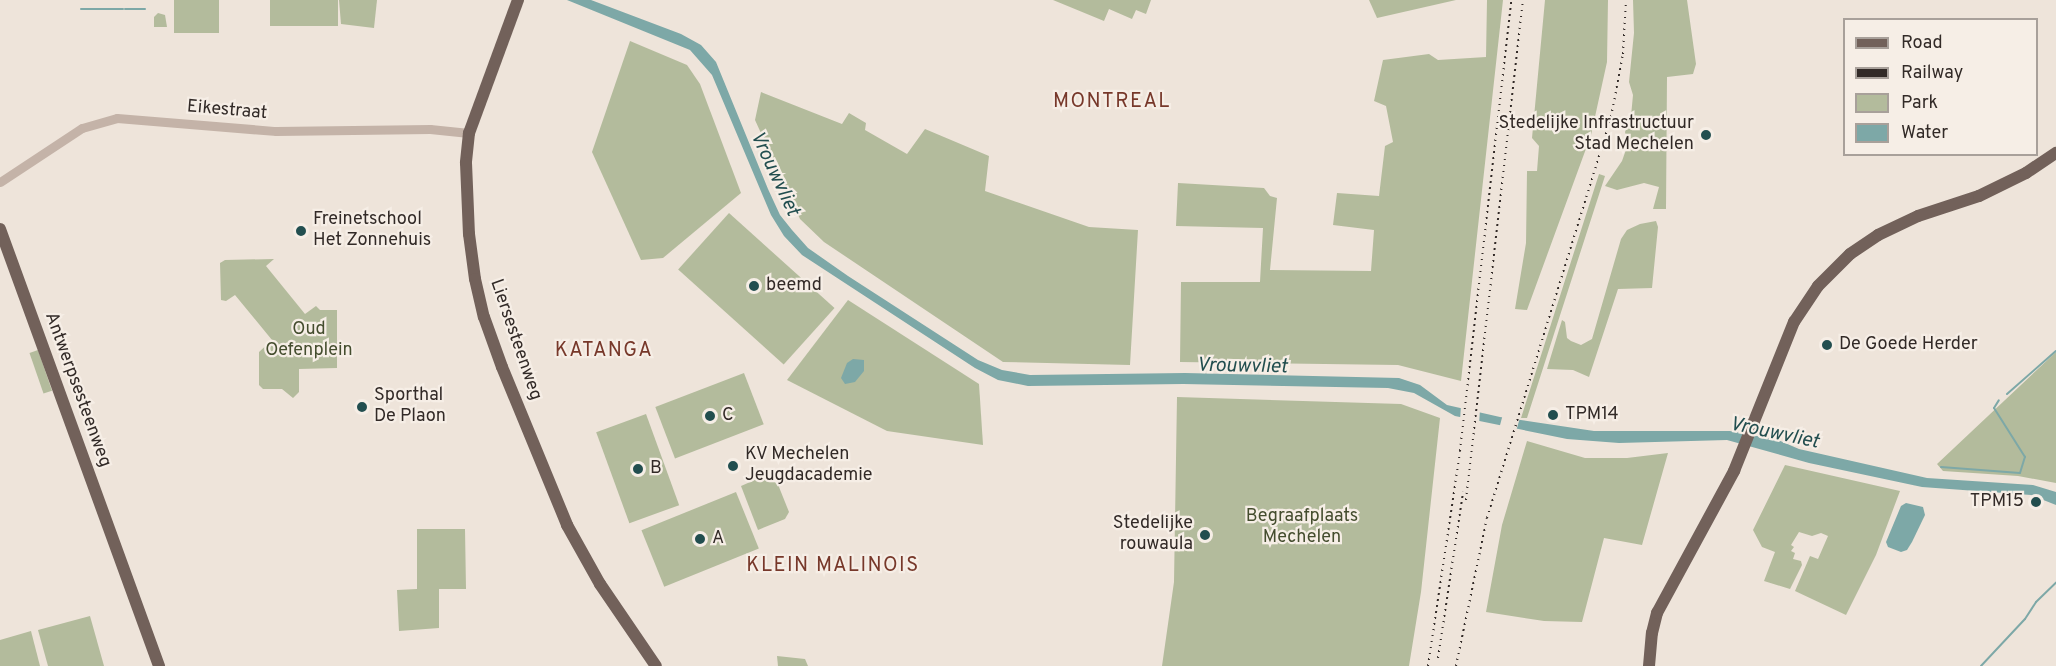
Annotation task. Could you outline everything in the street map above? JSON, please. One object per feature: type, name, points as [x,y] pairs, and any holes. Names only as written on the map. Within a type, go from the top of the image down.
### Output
[{"type":"main road","name":"Liersesteenweg","points":[[518,0],[468,133],[466,163],[471,258],[490,334],[536,454],[567,525],[600,584],[656,666]]},
{"type":"main road","points":[[1649,666],[1652,633],[1657,613],[1741,452],[1794,322],[1831,271],[1868,241],[1887,230],[1979,196],[2026,173],[2056,153]]},
{"type":"main road","name":"Antwerpsesteenweg","points":[[0,229],[156,664]]},
{"type":"street","name":"Eikestraat","points":[[0,182],[82,128],[117,118],[276,131],[430,129],[468,133]]},
{"type":"green space","points":[[174,0],[219,0],[219,33],[174,33]]},
{"type":"green space","points":[[270,0],[338,0],[338,26],[270,26]]},
{"type":"green space","points":[[339,0],[377,0],[374,28],[341,24]]},
{"type":"green space","points":[[1053,0],[1151,0],[1146,14],[1136,10],[1132,19],[1109,9],[1104,21]]},
{"type":"green space","points":[[1369,0],[1456,0],[1377,18]]},
{"type":"green space","points":[[1487,0],[1503,0],[1461,381],[1398,365],[1180,362],[1181,282],[1260,282],[1263,228],[1176,226],[1178,183],[1264,188],[1270,196],[1277,198],[1270,270],[1371,271],[1374,230],[1333,225],[1337,193],[1379,196],[1385,146],[1393,142],[1386,106],[1374,101],[1383,60],[1429,54],[1438,60],[1486,57]]},
{"type":"green space","points":[[1545,0],[1608,0],[1607,62],[1591,135],[1527,310],[1515,309],[1526,243],[1527,171],[1537,171],[1539,146],[1532,138]]},
{"type":"green space","points":[[1633,0],[1687,0],[1696,64],[1693,74],[1667,77],[1666,209],[1653,209],[1659,187],[1644,183],[1617,190],[1605,186],[1622,161],[1628,144],[1625,132],[1631,116],[1633,95],[1629,82],[1634,33]]},
{"type":"green space","points":[[158,13],[165,15],[167,27],[154,27],[154,17]]},
{"type":"green space","points":[[630,41],[687,65],[700,84],[741,193],[663,258],[641,260],[592,152]]},
{"type":"green space","points":[[761,92],[842,124],[849,113],[866,123],[865,130],[907,154],[925,129],[989,156],[985,191],[1089,227],[1138,230],[1130,365],[1003,362],[824,242],[800,219],[755,120]]},
{"type":"green space","points":[[1599,174],[1605,176],[1527,418],[1521,418]]},
{"type":"green space","name":"beemd","points":[[729,213],[835,308],[784,364],[678,269]]},
{"type":"green space","points":[[1656,221],[1658,227],[1652,288],[1618,289],[1589,377],[1573,370],[1547,369],[1562,320],[1565,322],[1567,338],[1571,341],[1581,345],[1592,339],[1621,239],[1627,230],[1640,224]]},
{"type":"green space","name":"Oud Oefenplein","points":[[274,259],[266,266],[305,314],[316,306],[320,310],[337,310],[337,368],[299,369],[299,392],[293,398],[282,389],[263,389],[259,385],[259,352],[272,340],[235,295],[226,301],[221,300],[220,263],[225,260]]},
{"type":"green space","points":[[848,300],[979,384],[983,445],[887,431],[787,380]]},
{"type":"green space","points":[[38,350],[52,391],[43,394],[29,353]]},
{"type":"green space","points":[[2056,352],[2056,483],[2018,476],[1943,471],[1937,464]]},
{"type":"green space","name":"C","points":[[744,373],[764,424],[675,458],[655,407]]},
{"type":"green space","name":"Begraafplaats Mechelen","points":[[1177,397],[1401,404],[1440,418],[1421,592],[1409,666],[1162,666],[1174,582]]},
{"type":"green space","name":"B","points":[[646,414],[679,505],[629,523],[596,432]]},
{"type":"green space","points":[[1527,441],[1585,458],[1627,458],[1668,453],[1642,545],[1604,538],[1582,622],[1544,621],[1486,612],[1502,525]]},
{"type":"green space","points":[[1785,465],[1900,491],[1876,555],[1846,615],[1795,591],[1810,556],[1818,559],[1828,536],[1821,533],[1812,536],[1799,532],[1791,545],[1794,547],[1791,551],[1795,553],[1793,559],[1801,561],[1802,565],[1790,589],[1764,581],[1775,552],[1762,547],[1753,530]]},
{"type":"green space","points":[[773,472],[789,512],[785,519],[758,530],[741,486]]},
{"type":"green space","name":"A","points":[[736,492],[759,549],[664,587],[641,530]]},
{"type":"green space","points":[[417,529],[465,529],[466,589],[439,589],[439,628],[399,631],[397,590],[417,589]]},
{"type":"green space","points":[[90,616],[104,666],[48,666],[38,630]]},
{"type":"green space","points":[[31,631],[40,666],[0,666],[0,640]]},
{"type":"green space","points":[[777,656],[805,659],[808,666],[778,666]]},
{"type":"water","points":[[567,0],[591,0],[681,34],[701,45],[716,62],[780,215],[808,248],[978,360],[1002,370],[1030,375],[1185,373],[1399,378],[1420,385],[1447,405],[1500,417],[1594,431],[1730,431],[1778,440],[1799,449],[1927,478],[2033,485],[2056,492],[2056,505],[2031,495],[1922,487],[1809,463],[1727,440],[1619,443],[1567,439],[1455,416],[1414,393],[1388,388],[1183,384],[1028,386],[998,380],[975,368],[802,255],[784,236],[771,215],[712,75],[690,50]]},
{"type":"water","points":[[853,359],[864,360],[864,371],[855,382],[845,384],[841,378],[847,363]]},
{"type":"water","points":[[1906,503],[1923,507],[1925,515],[1907,550],[1901,552],[1888,547],[1886,542],[1901,506]]},
{"type":"pier","points":[[1461,406],[1480,409],[1479,425],[1460,420]]},
{"type":"pier","points":[[1503,414],[1520,418],[1516,431],[1499,429]]},
{"type":"waterway","points":[[81,9],[123,9]]},
{"type":"waterway","points":[[125,9],[145,9]]},
{"type":"waterway","points":[[2007,394],[2056,351]]},
{"type":"waterway","points":[[1941,467],[2020,473],[2025,457],[1994,408],[1999,400]]},
{"type":"waterway","points":[[1981,666],[2025,619],[2036,602],[2056,583]]},
{"type":"railway","points":[[1428,666],[1460,451],[1511,0]]},
{"type":"railway","points":[[1466,500],[1523,0]]},
{"type":"railway","points":[[1456,666],[1487,518],[1611,117],[1623,54],[1626,0]]},
{"type":"railway","points":[[1438,658],[1463,492]]},
{"type":"place","name":"Stedelijke Infrastructuur Stad Mechelen","points":[[1706,135]]},
{"type":"place","name":"Freinetschool Het Zonnehuis","points":[[301,231]]},
{"type":"place","name":"beemd","points":[[754,286]]},
{"type":"place","name":"De Goede Herder","points":[[1827,345]]},
{"type":"place","name":"Sporthal De Plaon","points":[[362,407]]},
{"type":"place","name":"TPM14","points":[[1553,415]]},
{"type":"place","name":"C","points":[[710,416]]},
{"type":"place","name":"KV Mechelen Jeugdacademie","points":[[733,466]]},
{"type":"place","name":"B","points":[[638,469]]},
{"type":"place","name":"TPM15","points":[[2036,502]]},
{"type":"place","name":"Stedelijke rouwaula","points":[[1205,535]]},
{"type":"place","name":"A","points":[[700,539]]},
{"type":"district","name":"MONTREAL","points":[[1112,102]]},
{"type":"district","name":"KATANGA","points":[[604,351]]},
{"type":"district","name":"KLEIN MALINOIS","points":[[833,566]]},
{"type":"water label","name":"Vrouwvliet","points":[[774,174]]},
{"type":"water label","name":"Vrouwvliet","points":[[1242,367]]},
{"type":"water label","name":"Vrouwvliet","points":[[1774,434]]}]
